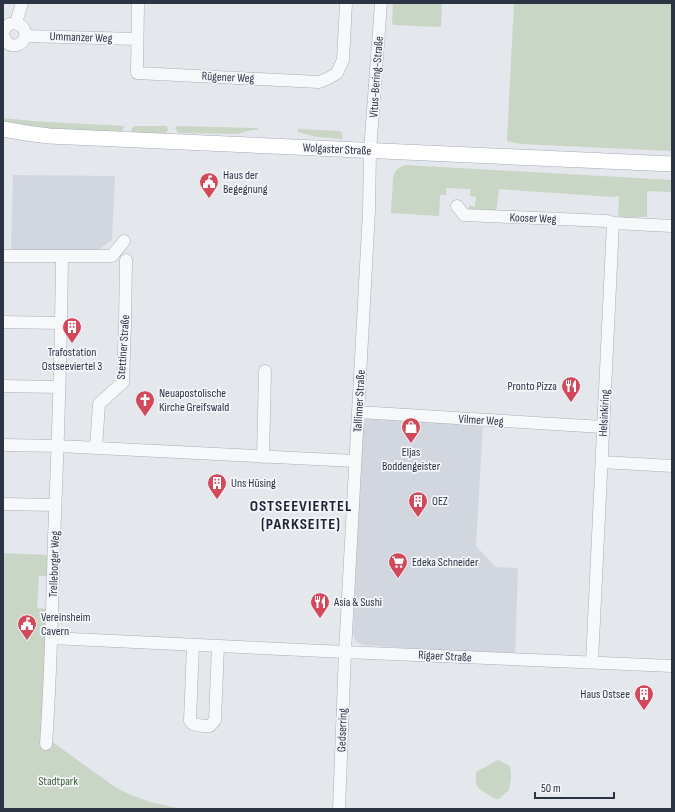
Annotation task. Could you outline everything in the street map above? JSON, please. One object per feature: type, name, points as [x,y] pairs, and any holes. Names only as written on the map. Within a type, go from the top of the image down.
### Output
[{"type":"main road","name":"Wolgaster Straße","points":[[3,129],[49,136],[672,164]]},
{"type":"street","points":[[16,23],[22,3]]},
{"type":"street","points":[[137,39],[138,3]]},
{"type":"street","name":"Rügener Weg","points":[[137,39],[137,73],[319,82],[337,73],[343,60],[346,3]]},
{"type":"street","name":"Vitus-Bering-Straße","points":[[370,151],[381,3]]},
{"type":"street","points":[[16,23],[22,26],[25,36],[22,43],[15,46],[8,44],[3,35],[8,25],[16,23]]},
{"type":"street","name":"Ummanzer Weg","points":[[25,36],[137,39]]},
{"type":"street","name":"Tallinner Straße","points":[[346,652],[369,212],[370,151]]},
{"type":"street","name":"Kooser Weg","points":[[457,206],[464,215],[607,221],[613,223]]},
{"type":"street","points":[[613,223],[672,226]]},
{"type":"street","name":"Helsinkiring","points":[[592,662],[613,223]]},
{"type":"street","points":[[3,256],[112,256],[124,241]]},
{"type":"street","name":"Trelleborger Weg","points":[[46,744],[52,638],[62,256]]},
{"type":"street","name":"Stettiner Straße","points":[[96,448],[99,404],[123,382],[126,260]]},
{"type":"street","points":[[3,322],[61,323]]},
{"type":"street","points":[[263,457],[265,371]]},
{"type":"street","points":[[3,386],[59,387]]},
{"type":"street","name":"Vilmer Weg","points":[[358,412],[603,427]]},
{"type":"street","points":[[3,445],[58,446],[355,461]]},
{"type":"street","points":[[602,462],[672,466]]},
{"type":"street","points":[[3,504],[56,505]]},
{"type":"street","name":"Rigaer Straße","points":[[52,638],[672,666]]},
{"type":"street","points":[[193,645],[190,721],[193,724],[203,726],[210,726],[215,720],[218,646]]},
{"type":"street","name":"Gedserring","points":[[339,809],[346,652]]},
{"type":"shaded area","points":[[13,175],[115,176],[112,240],[96,251],[11,250]]},
{"type":"shaded area","points":[[371,418],[483,424],[476,546],[496,567],[518,568],[515,655],[364,645],[356,642],[353,632],[363,425],[366,419]]},
{"type":"green space","points":[[393,3],[442,3],[441,27],[392,24]]},
{"type":"green space","points":[[514,3],[672,3],[672,151],[521,144],[507,141]]},
{"type":"green space","points":[[3,118],[124,126],[121,132],[35,128],[3,125]]},
{"type":"green space","points":[[134,126],[167,126],[168,130],[166,133],[133,133],[131,132]]},
{"type":"green space","points":[[177,126],[258,128],[258,130],[237,134],[178,133],[175,128]]},
{"type":"green space","points":[[298,129],[340,131],[342,133],[342,139],[317,137],[298,132]]},
{"type":"green space","points":[[405,165],[672,180],[672,192],[647,191],[647,217],[633,217],[633,221],[622,219],[618,214],[619,196],[613,197],[499,189],[496,213],[469,210],[469,206],[475,206],[476,197],[470,196],[470,189],[446,188],[446,195],[440,195],[439,216],[391,213],[393,176],[396,170]]},
{"type":"green space","name":"Stadtpark","points":[[3,553],[49,555],[48,576],[39,576],[37,608],[47,609],[51,741],[115,787],[150,802],[182,809],[3,809]]},
{"type":"green space","points":[[498,760],[510,766],[511,777],[509,790],[499,799],[496,799],[480,789],[477,785],[476,772]]},
{"type":"place","name":"Haus der Begegnung","points":[[209,199]]},
{"type":"place","name":"Trafostation Ostseeviertel 3","points":[[72,344]]},
{"type":"place","name":"Pronto Pizza","points":[[571,403]]},
{"type":"place","name":"Neuapostolische Kirche Greifswald","points":[[145,417]]},
{"type":"place","name":"Eljas Boddengeister","points":[[411,444]]},
{"type":"place","name":"Uns Hüsing","points":[[217,500]]},
{"type":"place","name":"OEZ","points":[[418,518]]},
{"type":"place","name":"Edeka Schneider","points":[[398,579]]},
{"type":"place","name":"Asia & Sushi","points":[[320,619]]},
{"type":"place","name":"Vereinsheim Cavern","points":[[27,641]]},
{"type":"place","name":"Haus Ostsee","points":[[644,711]]},
{"type":"district","name":"OSTSEEVIERTEL (PARKSEITE)","points":[[301,514]]}]
